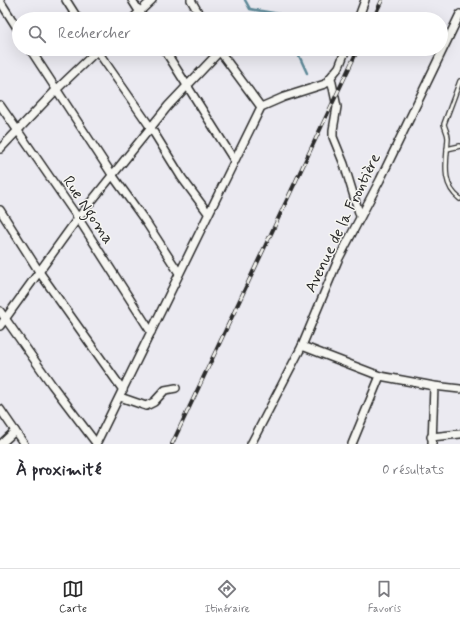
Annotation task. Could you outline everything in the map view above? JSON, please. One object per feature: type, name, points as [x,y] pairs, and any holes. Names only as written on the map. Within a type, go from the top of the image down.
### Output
[{"type":"street","points":[[66,0],[74,12]]},
{"type":"street","points":[[132,0],[140,12],[152,0]]},
{"type":"street","points":[[191,0],[198,12]]},
{"type":"street","points":[[361,12],[365,0]]},
{"type":"street","points":[[0,1],[12,20]]},
{"type":"street","name":"Avenue de la Frontière","points":[[448,39],[460,14]]},
{"type":"street","points":[[34,56],[179,273]]},
{"type":"street","points":[[0,149],[91,56]]},
{"type":"street","points":[[101,56],[151,128],[182,178],[208,213]]},
{"type":"street","points":[[168,56],[234,160]]},
{"type":"street","points":[[0,326],[40,273],[78,218],[151,128],[214,56]]},
{"type":"street","points":[[223,56],[261,107]]},
{"type":"street","points":[[0,311],[52,385],[96,443],[120,397],[208,213],[261,107],[319,87],[331,78],[339,67],[343,56]]},
{"type":"street","name":"Avenue de la Frontière","points":[[251,444],[302,346],[338,260],[380,180],[440,56]]},
{"type":"street","points":[[331,78],[338,107],[333,137],[344,164],[360,216]]},
{"type":"street","name":"Rue Ngoma","points":[[0,105],[17,132],[78,218],[151,332]]},
{"type":"street","points":[[0,210],[40,273],[123,390]]},
{"type":"street","points":[[302,346],[380,376],[434,386],[460,389]]},
{"type":"street","points":[[352,444],[380,376]]},
{"type":"street","points":[[434,386],[431,441],[460,434]]},
{"type":"street","points":[[120,397],[146,406],[154,402],[164,390],[176,388]]},
{"type":"street","points":[[0,409],[24,444]]},
{"type":"street","points":[[1,444],[15,431]]},
{"type":"lane","points":[[460,81],[444,124],[448,136],[447,177],[453,194],[460,199]]},
{"type":"lane","points":[[447,149],[460,146]]},
{"type":"waterway","points":[[245,0],[250,9],[267,12]]},
{"type":"waterway","points":[[299,56],[307,73]]},
{"type":"railway","points":[[376,12],[382,0]]},
{"type":"railway","points":[[172,444],[355,56]]}]
